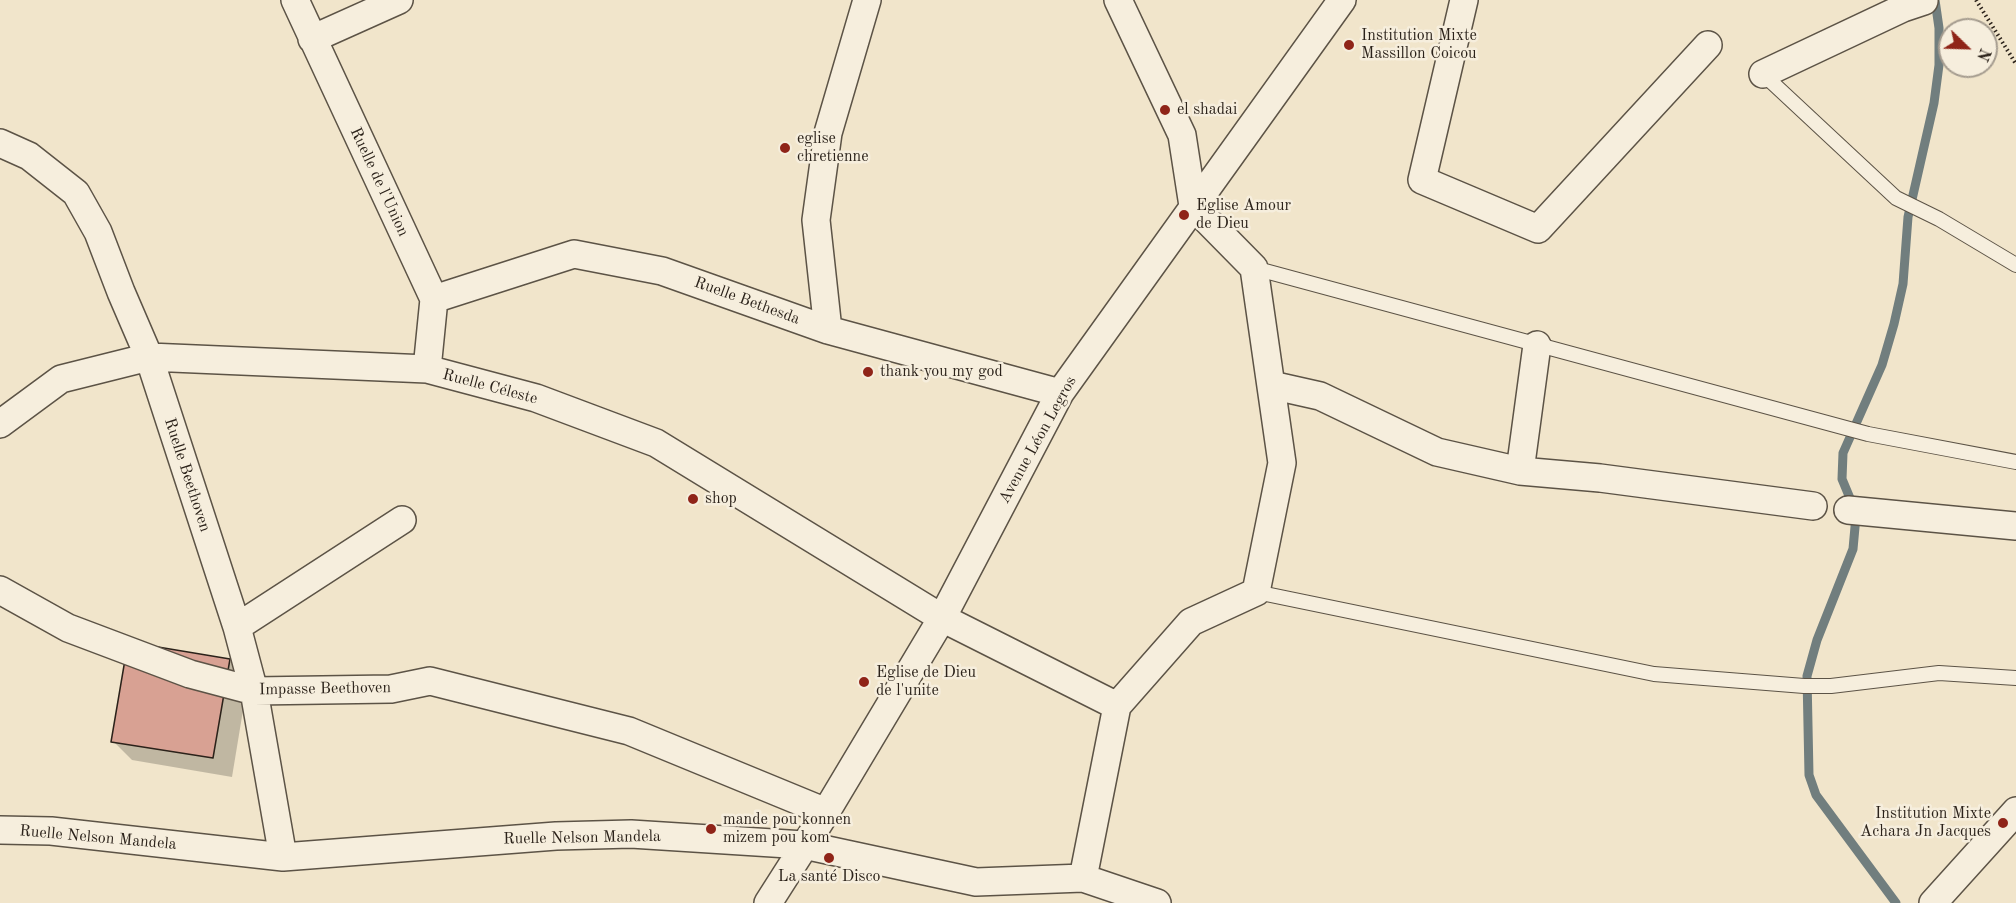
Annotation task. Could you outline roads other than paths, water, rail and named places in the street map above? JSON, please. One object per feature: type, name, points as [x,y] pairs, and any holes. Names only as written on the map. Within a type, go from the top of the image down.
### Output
[{"type":"street","name":"Ruelle de l'Union","points":[[295,0],[434,299]]},
{"type":"street","points":[[312,39],[399,0]]},
{"type":"street","points":[[828,330],[816,220],[828,133],[867,0]]},
{"type":"street","points":[[1083,878],[1117,706],[1191,622],[1256,592],[1282,463],[1254,268],[1193,206],[1182,135],[1118,0]]},
{"type":"street","name":"Avenue Léon Legros","points":[[768,903],[826,812],[942,618],[1060,393],[1342,0]]},
{"type":"street","points":[[1464,0],[1422,180],[1538,229],[1708,45]]},
{"type":"street","points":[[1763,74],[1922,1]]},
{"type":"street","name":"Ruelle Beethoven","points":[[0,143],[29,156],[76,193],[98,232],[148,357],[237,627],[254,691],[283,857]]},
{"type":"street","name":"Ruelle Bethesda","points":[[434,299],[574,254],[662,271],[828,330],[1060,393]]},
{"type":"street","points":[[427,369],[434,299]]},
{"type":"street","points":[[1520,471],[1537,345]]},
{"type":"street","name":"Ruelle Céleste","points":[[0,424],[61,379],[148,357],[427,369],[536,398],[656,443],[942,618],[1117,706]]},
{"type":"street","points":[[1270,385],[1320,396],[1437,452],[1520,471],[1600,478],[1813,506]]},
{"type":"street","points":[[1848,510],[2016,526]]},
{"type":"street","points":[[237,627],[402,520]]},
{"type":"street","name":"Impasse Beethoven","points":[[0,590],[68,628],[190,674],[254,691],[391,689],[430,681],[629,731],[826,812]]},
{"type":"street","points":[[1933,903],[2016,811]]},
{"type":"street","name":"Ruelle Nelson Mandela","points":[[0,830],[51,831],[283,857],[556,836],[631,834],[804,845],[974,892],[1083,878],[1157,903]]},
{"type":"lane","points":[[1763,74],[1896,198],[1939,219],[2016,265]]},
{"type":"lane","points":[[1254,268],[1868,434],[2016,462]]},
{"type":"lane","points":[[1256,592],[1654,674],[1804,686],[1831,686],[1939,673],[2016,678]]},
{"type":"waterway","points":[[1852,503],[1842,479],[1843,453],[1882,365],[1903,284],[1908,217],[1934,103],[1939,65],[1939,28],[1935,0]]},
{"type":"waterway","points":[[1856,516],[1853,549],[1817,640],[1807,676],[1809,775],[1816,795],[1896,903]]},
{"type":"place","name":"Institution Mixte Massillon Coicou","points":[[1349,45]]},
{"type":"place","name":"el shadai","points":[[1165,110]]},
{"type":"place","name":"eglise chretienne","points":[[785,148]]},
{"type":"place","name":"Eglise Amour de Dieu","points":[[1184,215]]},
{"type":"place","name":"thank you my god","points":[[868,372]]},
{"type":"place","name":"shop","points":[[693,499]]},
{"type":"place","name":"Eglise de Dieu de l'unite","points":[[864,682]]},
{"type":"place","name":"Institution Mixte Achara Jn Jacques","points":[[2003,823]]},
{"type":"place","name":"mande pou konnen mizem pou kom","points":[[711,829]]},
{"type":"place","name":"La santé Disco","points":[[829,858]]}]
